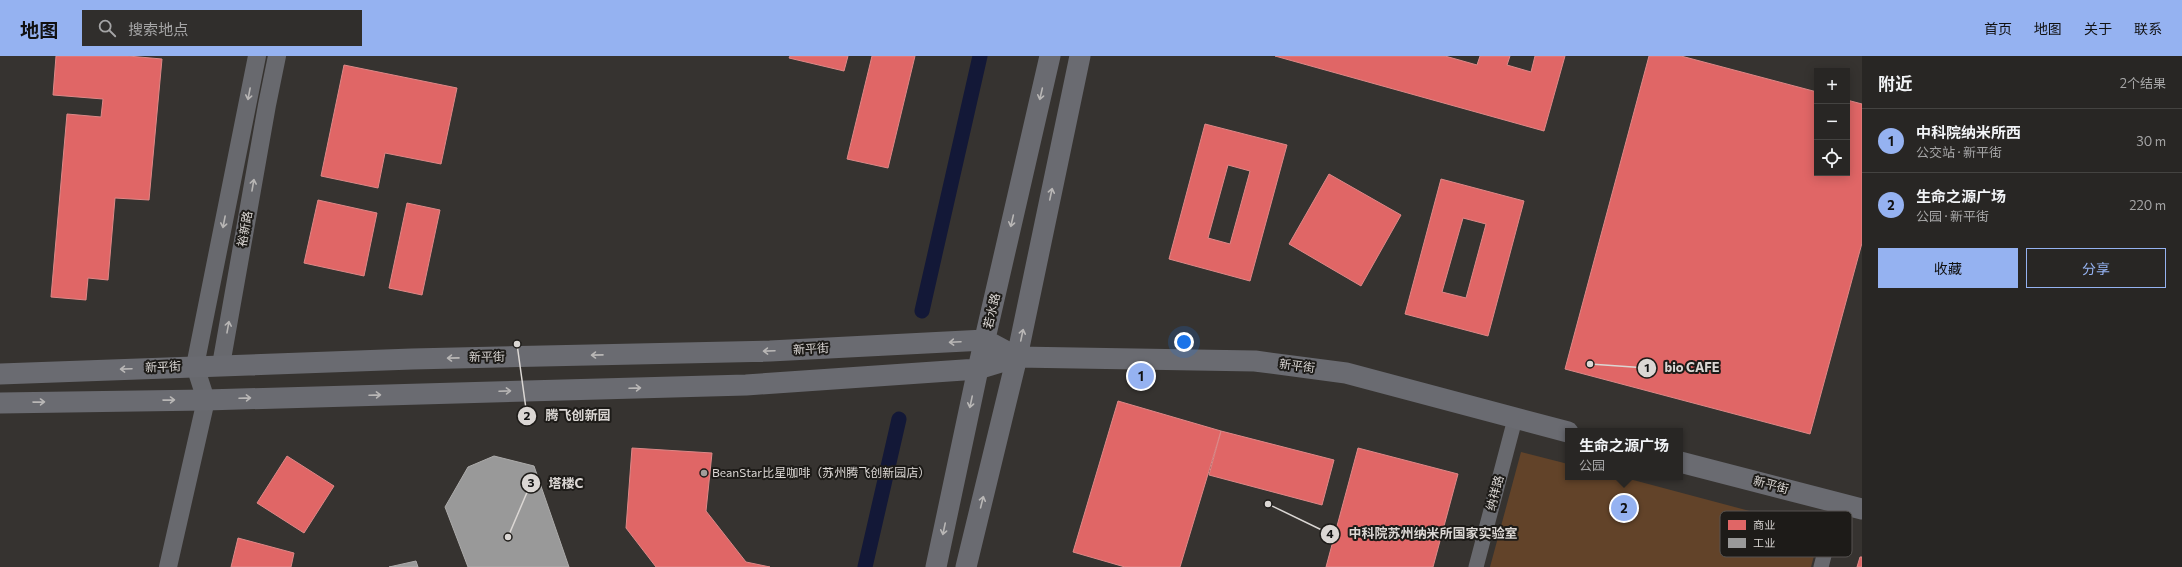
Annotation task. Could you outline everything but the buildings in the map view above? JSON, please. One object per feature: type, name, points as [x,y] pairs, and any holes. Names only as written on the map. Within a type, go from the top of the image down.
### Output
[{"type":"main road","name":"若水路","points":[[936,567],[978,369],[1050,56]]},
{"type":"main road","points":[[966,567],[1017,357],[1080,56]]},
{"type":"main road","name":"新平街","points":[[0,374],[221,365],[770,351],[985,340],[1017,357]]},
{"type":"main road","name":"新平街","points":[[0,403],[206,400],[746,385],[978,369],[1017,357],[1255,361],[1346,373],[1565,431]]},
{"type":"main road","name":"裕新路","points":[[206,400],[221,365]]},
{"type":"main road","name":"新平街","points":[[1683,463],[1862,509]]},
{"type":"street","name":"裕新路","points":[[168,567],[206,400],[195,366],[257,56]]},
{"type":"street","name":"裕新路","points":[[221,365],[267,105],[278,56]]},
{"type":"street","name":"纳祥路","points":[[1476,567],[1515,419]]},
{"type":"street","points":[[1836,511],[1838,503]]},
{"type":"street","points":[[1821,567],[1824,557]]},
{"type":"shaded area","points":[[1521,452],[1565,463],[1565,480],[1633,480],[1750,511],[1720,511],[1720,557],[1814,557],[1811,567],[1490,567]]},
{"type":"waterway","points":[[922,311],[980,56]]},
{"type":"waterway","points":[[865,567],[899,419]]},
{"type":"place","name":"腾飞创新园","points":[[517,344]]},
{"type":"place","name":"bio CAFE","points":[[1590,364]]},
{"type":"place","name":"中科院纳米所西","points":[[1141,376]]},
{"type":"place","name":"BeanStar比星咖啡（苏州腾飞创新园店）","points":[[704,473]]},
{"type":"place","name":"中科院苏州纳米所国家实验室","points":[[1268,504]]},
{"type":"place","name":"生命之源广场","points":[[1624,508]]},
{"type":"place","name":"塔楼C","points":[[508,537]]}]
